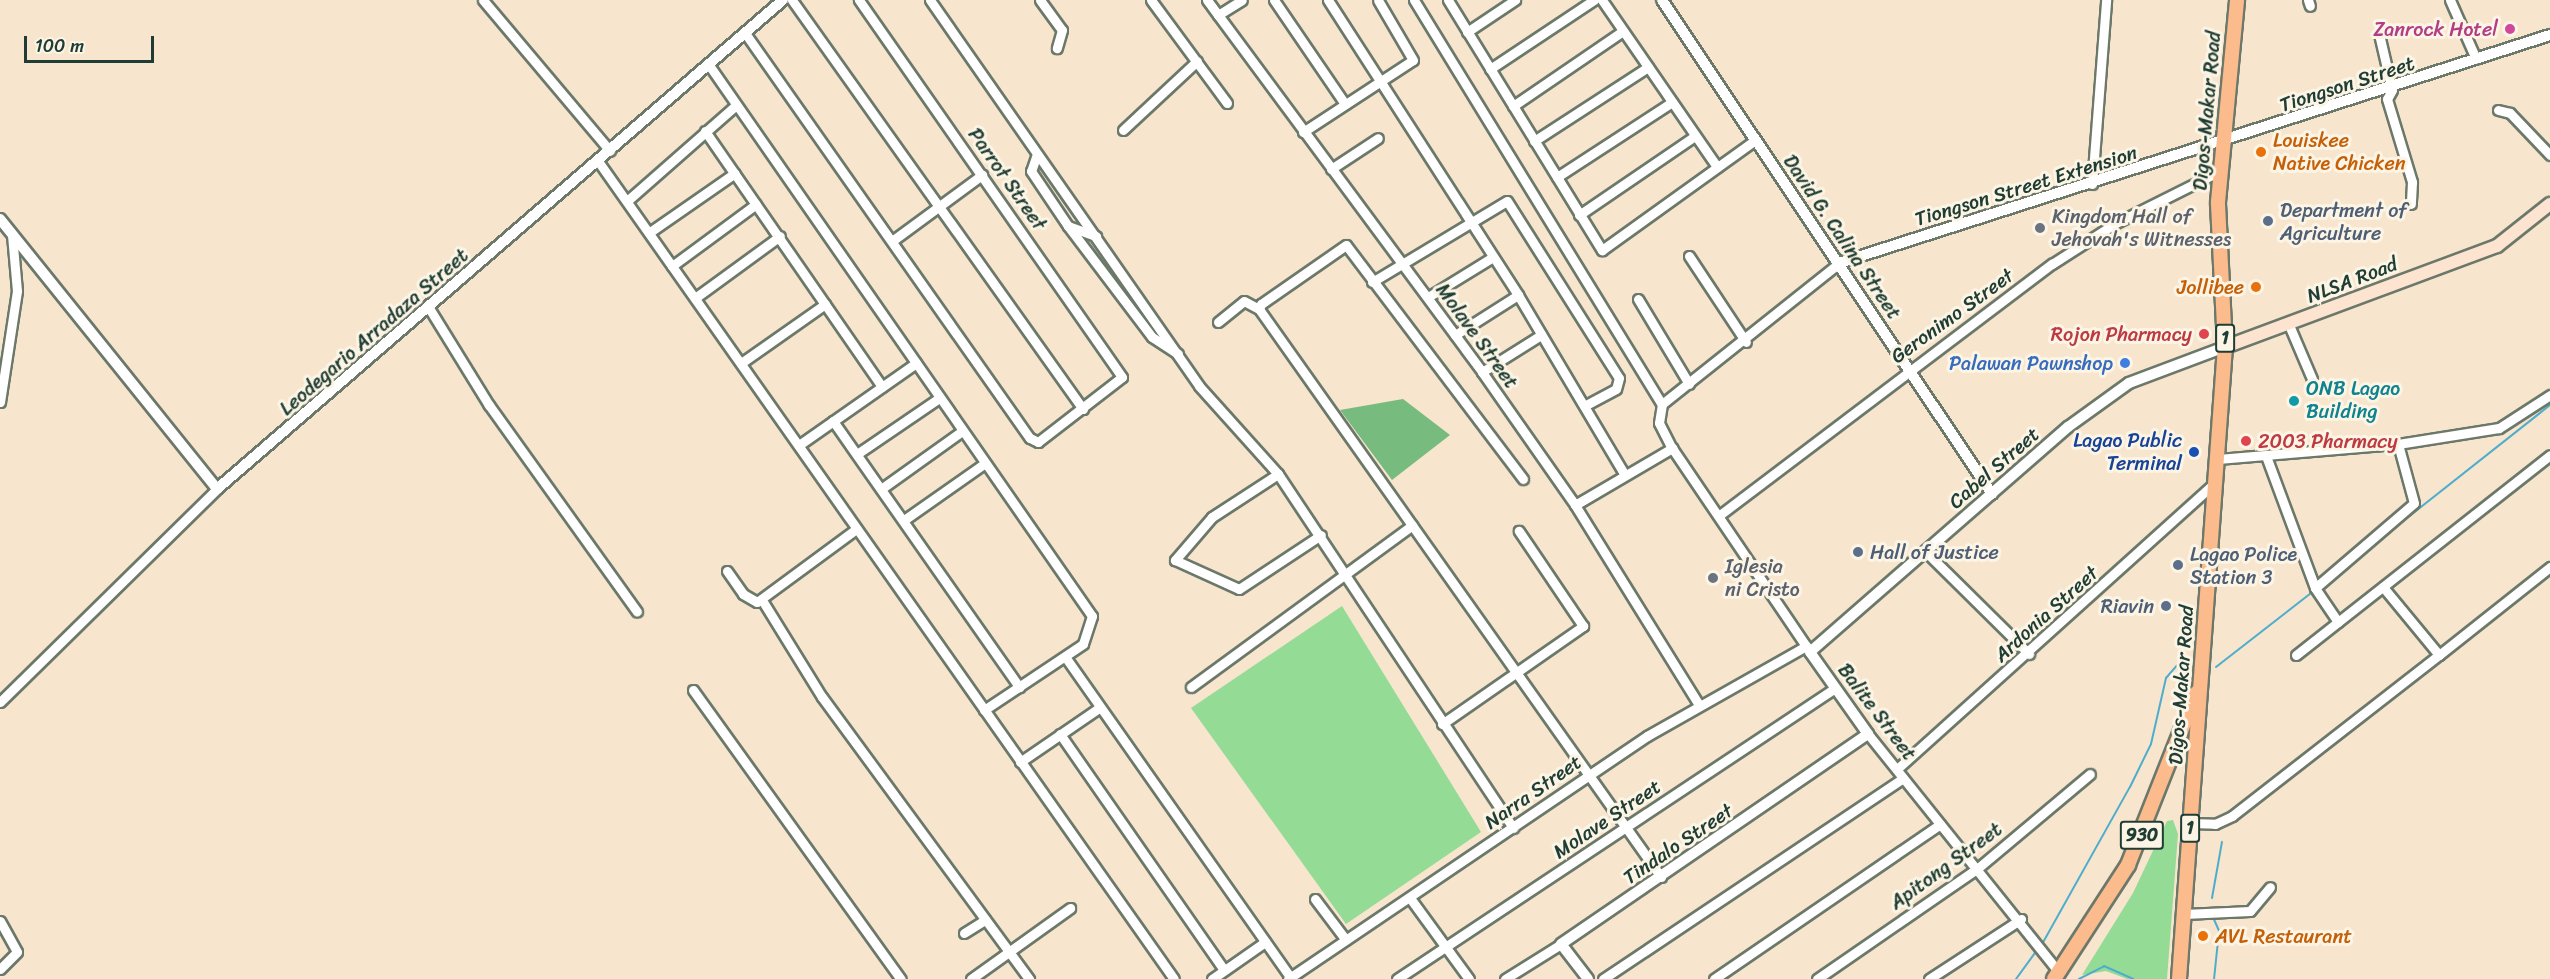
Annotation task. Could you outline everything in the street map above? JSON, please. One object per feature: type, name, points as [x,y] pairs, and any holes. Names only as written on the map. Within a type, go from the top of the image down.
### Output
[{"type":"main road","name":"Digos-Makar Road","points":[[2179,979],[2225,348],[2220,171],[2237,0]]},
{"type":"main road","name":"NLSA Road","points":[[2225,348],[2497,246],[2550,204]]},
{"type":"main road","name":"930","points":[[2056,976],[2106,903],[2141,838],[2202,677]]},
{"type":"street","points":[[483,0],[610,151]]},
{"type":"street","name":"Leodegario Arradaza Street","points":[[0,702],[217,489],[783,0]]},
{"type":"street","points":[[745,33],[1034,442],[1083,409],[792,0]]},
{"type":"street","name":"Parrot Street","points":[[859,0],[1122,380],[1083,409]]},
{"type":"street","points":[[930,0],[1222,417],[1278,474],[1321,535],[1442,724],[1513,828]]},
{"type":"street","points":[[1040,0],[1062,30],[1057,48]]},
{"type":"street","points":[[1151,0],[1227,103]]},
{"type":"street","name":"Molave Street","points":[[1208,0],[1482,372],[1575,506],[1699,705]]},
{"type":"street","points":[[1218,15],[1242,0]]},
{"type":"street","points":[[1274,0],[1345,104]]},
{"type":"street","points":[[1328,0],[1518,295],[1586,405],[1625,476]]},
{"type":"street","points":[[1303,132],[1381,82],[1413,58],[1378,0]]},
{"type":"street","points":[[1414,0],[1662,404],[1746,342],[1839,263]]},
{"type":"street","points":[[1448,0],[1597,246],[1607,249],[1755,140]]},
{"type":"street","points":[[1467,32],[1515,0]]},
{"type":"street","points":[[1490,69],[1594,0]]},
{"type":"street","points":[[1602,0],[1717,167]]},
{"type":"street","name":"David G. Calina Street","points":[[1662,0],[1910,368],[1992,494]]},
{"type":"street","points":[[2092,184],[2106,0]]},
{"type":"street","points":[[2450,0],[2476,59]]},
{"type":"street","points":[[1513,106],[1623,31]]},
{"type":"street","points":[[2379,34],[2392,90],[2387,99],[2406,150],[2411,204]]},
{"type":"street","name":"Tiongson Street","points":[[2223,144],[2392,90],[2550,35]]},
{"type":"street","points":[[1123,130],[1197,61]]},
{"type":"street","points":[[709,65],[735,106],[1092,616],[1089,638],[1066,658],[984,710]]},
{"type":"street","points":[[1534,141],[1648,67]]},
{"type":"street","points":[[1557,177],[1672,102]]},
{"type":"street","points":[[627,201],[735,106]]},
{"type":"street","points":[[2498,110],[2510,113],[2550,155]]},
{"type":"street","points":[[705,130],[882,387]]},
{"type":"street","points":[[1579,215],[1695,136]]},
{"type":"street","points":[[1331,169],[1378,138]]},
{"type":"street","name":"Tiongson Street Extension","points":[[1839,263],[2223,144]]},
{"type":"street","points":[[1036,154],[1031,171],[1068,226],[1163,348],[1178,354]]},
{"type":"street","points":[[598,161],[695,298],[744,362],[856,529],[1174,979]]},
{"type":"street","name":"Geronimo Street","points":[[1721,514],[1910,368],[2114,224],[2220,171]]},
{"type":"street","points":[[650,232],[735,173]]},
{"type":"street","points":[[892,241],[982,175]]},
{"type":"street","points":[[1042,189],[1062,187]]},
{"type":"street","points":[[1372,282],[1401,261],[1500,201],[1510,204],[1598,340],[1619,385],[1586,405]]},
{"type":"street","points":[[672,266],[756,204]]},
{"type":"street","points":[[0,219],[12,234],[22,256],[217,489]]},
{"type":"street","points":[[1068,226],[1096,236]]},
{"type":"street","points":[[695,298],[780,236]]},
{"type":"street","points":[[1259,309],[1342,245],[1523,479]]},
{"type":"street","points":[[0,402],[22,256]]},
{"type":"street","points":[[1689,256],[1746,342]]},
{"type":"street","points":[[1428,297],[1493,257]]},
{"type":"street","points":[[1455,335],[1518,295]]},
{"type":"street","points":[[1638,299],[1689,384]]},
{"type":"street","points":[[1218,322],[1245,301],[1259,309],[1661,878]]},
{"type":"street","points":[[744,362],[825,304]]},
{"type":"street","points":[[429,308],[489,405],[637,612]]},
{"type":"street","points":[[2289,325],[2312,379]]},
{"type":"street","points":[[1482,372],[1541,334]]},
{"type":"street","points":[[1163,348],[1165,336]]},
{"type":"street","name":"Cabel Street","points":[[1808,649],[1926,552],[2068,427],[2129,383],[2225,348]]},
{"type":"street","points":[[799,445],[916,363]]},
{"type":"street","points":[[2218,459],[2398,444],[2499,428],[2550,395]]},
{"type":"street","points":[[857,454],[939,398]]},
{"type":"street","name":"Balite Street","points":[[1662,404],[1659,423],[1672,448],[1721,514],[1808,649],[1868,734],[2042,945],[2056,976]]},
{"type":"street","points":[[833,421],[1019,687]]},
{"type":"street","points":[[881,489],[962,431]]},
{"type":"street","points":[[2314,588],[2414,503],[2398,444]]},
{"type":"street","points":[[1575,506],[1672,448]]},
{"type":"street","points":[[2266,456],[2314,588],[2338,622]]},
{"type":"street","points":[[2296,655],[2550,456]]},
{"type":"street","points":[[904,520],[985,463]]},
{"type":"street","points":[[1278,474],[1212,516],[1175,560],[1239,589],[1321,535]]},
{"type":"street","name":"Ardonia Street","points":[[1604,979],[1900,773],[2216,481]]},
{"type":"street","points":[[1191,687],[1412,525]]},
{"type":"street","points":[[762,600],[856,529]]},
{"type":"street","points":[[1442,724],[1514,669],[1583,626],[1519,531]]},
{"type":"street","points":[[1926,552],[2029,654]]},
{"type":"street","points":[[2191,823],[2215,824],[2232,816],[2550,567]]},
{"type":"street","points":[[727,571],[743,594],[762,600],[822,697],[1029,979]]},
{"type":"street","points":[[2383,587],[2439,655]]},
{"type":"street","name":"Narra Street","points":[[1289,978],[1589,775],[1699,705],[1808,649]]},
{"type":"street","points":[[1066,658],[1289,978]]},
{"type":"street","name":"Molave Street","points":[[1397,979],[1835,688]]},
{"type":"street","points":[[693,690],[901,979]]},
{"type":"street","points":[[1020,762],[1099,708]]},
{"type":"street","points":[[1060,734],[1224,970]]},
{"type":"street","name":"Tindalo Street","points":[[1505,979],[1661,878],[1868,734]]},
{"type":"street","name":"Apitong Street","points":[[1817,979],[1978,868],[2090,774]]},
{"type":"street","points":[[1714,979],[1940,824]]},
{"type":"street","points":[[2184,914],[2250,911],[2270,887]]},
{"type":"street","points":[[1410,898],[1469,979]]},
{"type":"street","points":[[1315,899],[1346,940]]},
{"type":"street","points":[[971,979],[1070,908]]},
{"type":"street","points":[[1929,979],[2020,919]]},
{"type":"street","points":[[964,933],[985,920]]},
{"type":"street","points":[[0,921],[16,952],[0,969]]},
{"type":"street","points":[[1212,979],[1265,942]]},
{"type":"street","points":[[1561,944],[1588,979]]},
{"type":"green space","points":[[1403,399],[1450,435],[1392,480],[1340,410]]},
{"type":"green space","points":[[1342,606],[1481,832],[1346,924],[1191,708]]},
{"type":"green space","points":[[2173,820],[2178,834],[2167,979],[2127,979],[2106,971],[2082,975],[2133,893],[2167,821]]},
{"type":"waterway","points":[[2369,548],[2550,405]]},
{"type":"waterway","points":[[2216,667],[2315,590]]},
{"type":"waterway","points":[[2041,946],[2130,787],[2151,744],[2166,678],[2181,661]]},
{"type":"waterway","points":[[2212,898],[2222,842]]},
{"type":"waterway","points":[[2212,915],[2219,931],[2214,979]]},
{"type":"waterway","points":[[2016,979],[2037,950]]},
{"type":"waterway","points":[[2079,979],[2104,966],[2133,979]]},
{"type":"place","name":"Zanrock Hotel","points":[[2510,29]]},
{"type":"place","name":"Louiskee Native Chicken","points":[[2261,152]]},
{"type":"place","name":"Department of Agriculture","points":[[2268,221]]},
{"type":"place","name":"Kingdom Hall of Jehovah's Witnesses","points":[[2040,228]]},
{"type":"place","name":"Jollibee","points":[[2256,287]]},
{"type":"place","name":"Rojon Pharmacy","points":[[2204,334]]},
{"type":"place","name":"Palawan Pawnshop","points":[[2125,363]]},
{"type":"place","name":"ONB Lagao Building","points":[[2294,401]]},
{"type":"place","name":"2003 Pharmacy","points":[[2246,441]]},
{"type":"place","name":"Lagao Public Terminal","points":[[2194,452]]},
{"type":"place","name":"Hall of Justice","points":[[1858,552]]},
{"type":"place","name":"Lagao Police Station 3","points":[[2178,565]]},
{"type":"place","name":"Iglesia ni Cristo","points":[[1713,578]]},
{"type":"place","name":"Riavin","points":[[2166,606]]},
{"type":"place","name":"AVL Restaurant","points":[[2203,936]]}]
